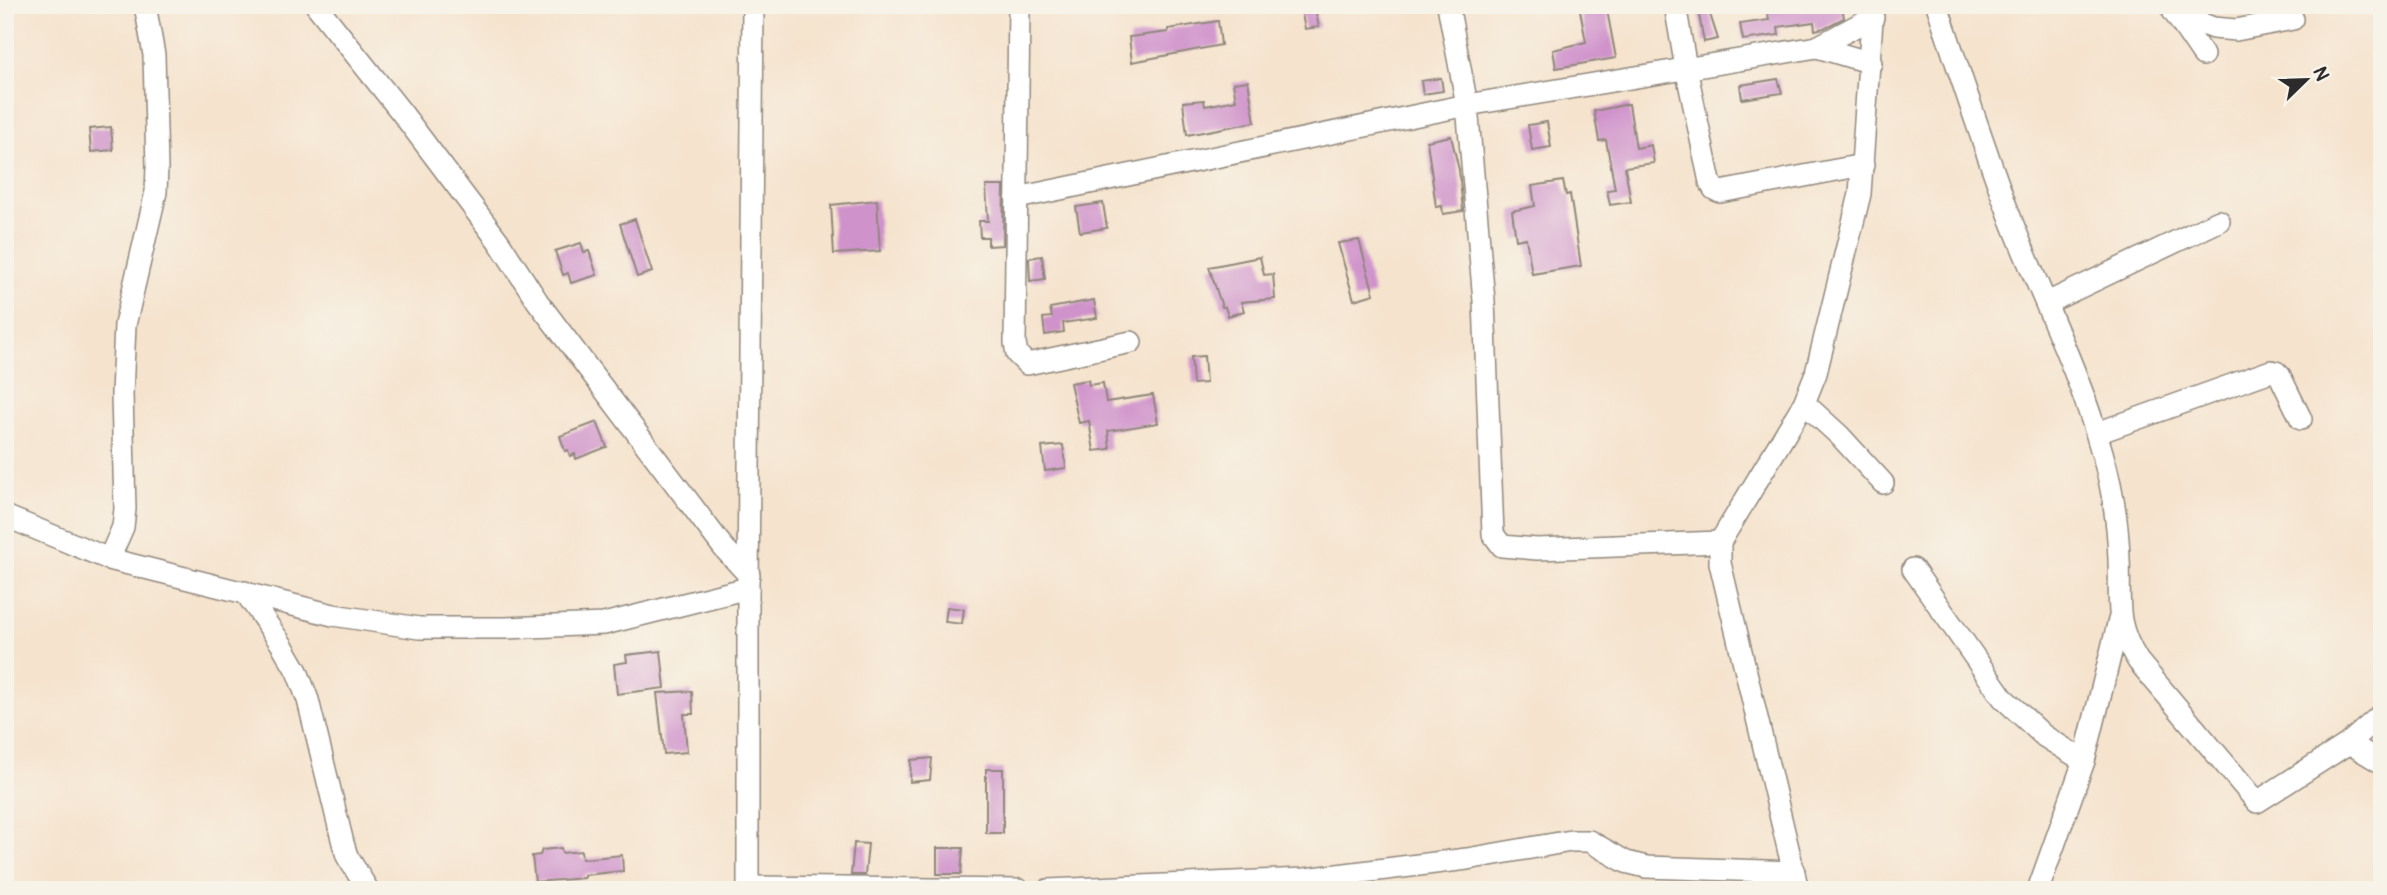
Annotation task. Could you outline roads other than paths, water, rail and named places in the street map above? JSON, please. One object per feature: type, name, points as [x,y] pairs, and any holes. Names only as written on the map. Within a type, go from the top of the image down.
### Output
[{"type":"street","points":[[108,559],[123,527],[125,509],[122,394],[125,326],[156,192],[158,167],[154,55],[145,5]]},
{"type":"street","points":[[316,5],[499,242],[538,302],[748,581]]},
{"type":"street","points":[[753,5],[748,581],[749,888],[1019,890]]},
{"type":"street","points":[[1019,5],[1015,343],[1020,359],[1027,364],[1131,342]]},
{"type":"street","points":[[1448,5],[1467,105],[1484,301],[1493,534],[1502,545],[1528,549],[1720,542]]},
{"type":"street","points":[[1675,5],[1710,182],[1714,189],[1720,192],[1863,165]]},
{"type":"street","points":[[1937,5],[2012,222],[2084,391],[2114,501],[2119,559],[2119,618],[2084,761],[2038,890]]},
{"type":"street","points":[[2172,10],[2213,28],[2236,30],[2293,19]]},
{"type":"street","points":[[2172,10],[2203,55]]},
{"type":"street","points":[[1017,198],[1467,105],[1817,47],[1873,11]]},
{"type":"street","points":[[1048,890],[1305,879],[1467,859],[1571,841],[1589,841],[1626,862],[1646,867],[1796,881],[1720,563],[1720,542],[1804,403],[1816,373],[1860,194],[1873,11]]},
{"type":"street","points":[[1817,47],[1871,62]]},
{"type":"street","points":[[2047,303],[2219,221]]},
{"type":"street","points":[[2097,433],[2271,371],[2280,376],[2301,419]]},
{"type":"street","points":[[1804,403],[1840,436],[1882,483]]},
{"type":"street","points":[[5,516],[108,559],[333,615],[419,628],[604,624],[748,581]]},
{"type":"street","points":[[1913,569],[2003,698],[2044,736],[2084,761]]},
{"type":"street","points":[[245,592],[298,671],[309,700],[347,856],[368,890]]},
{"type":"street","points":[[2119,618],[2127,643],[2138,661],[2256,802],[2349,743],[2382,714]]},
{"type":"street","points":[[2349,743],[2382,763]]}]
